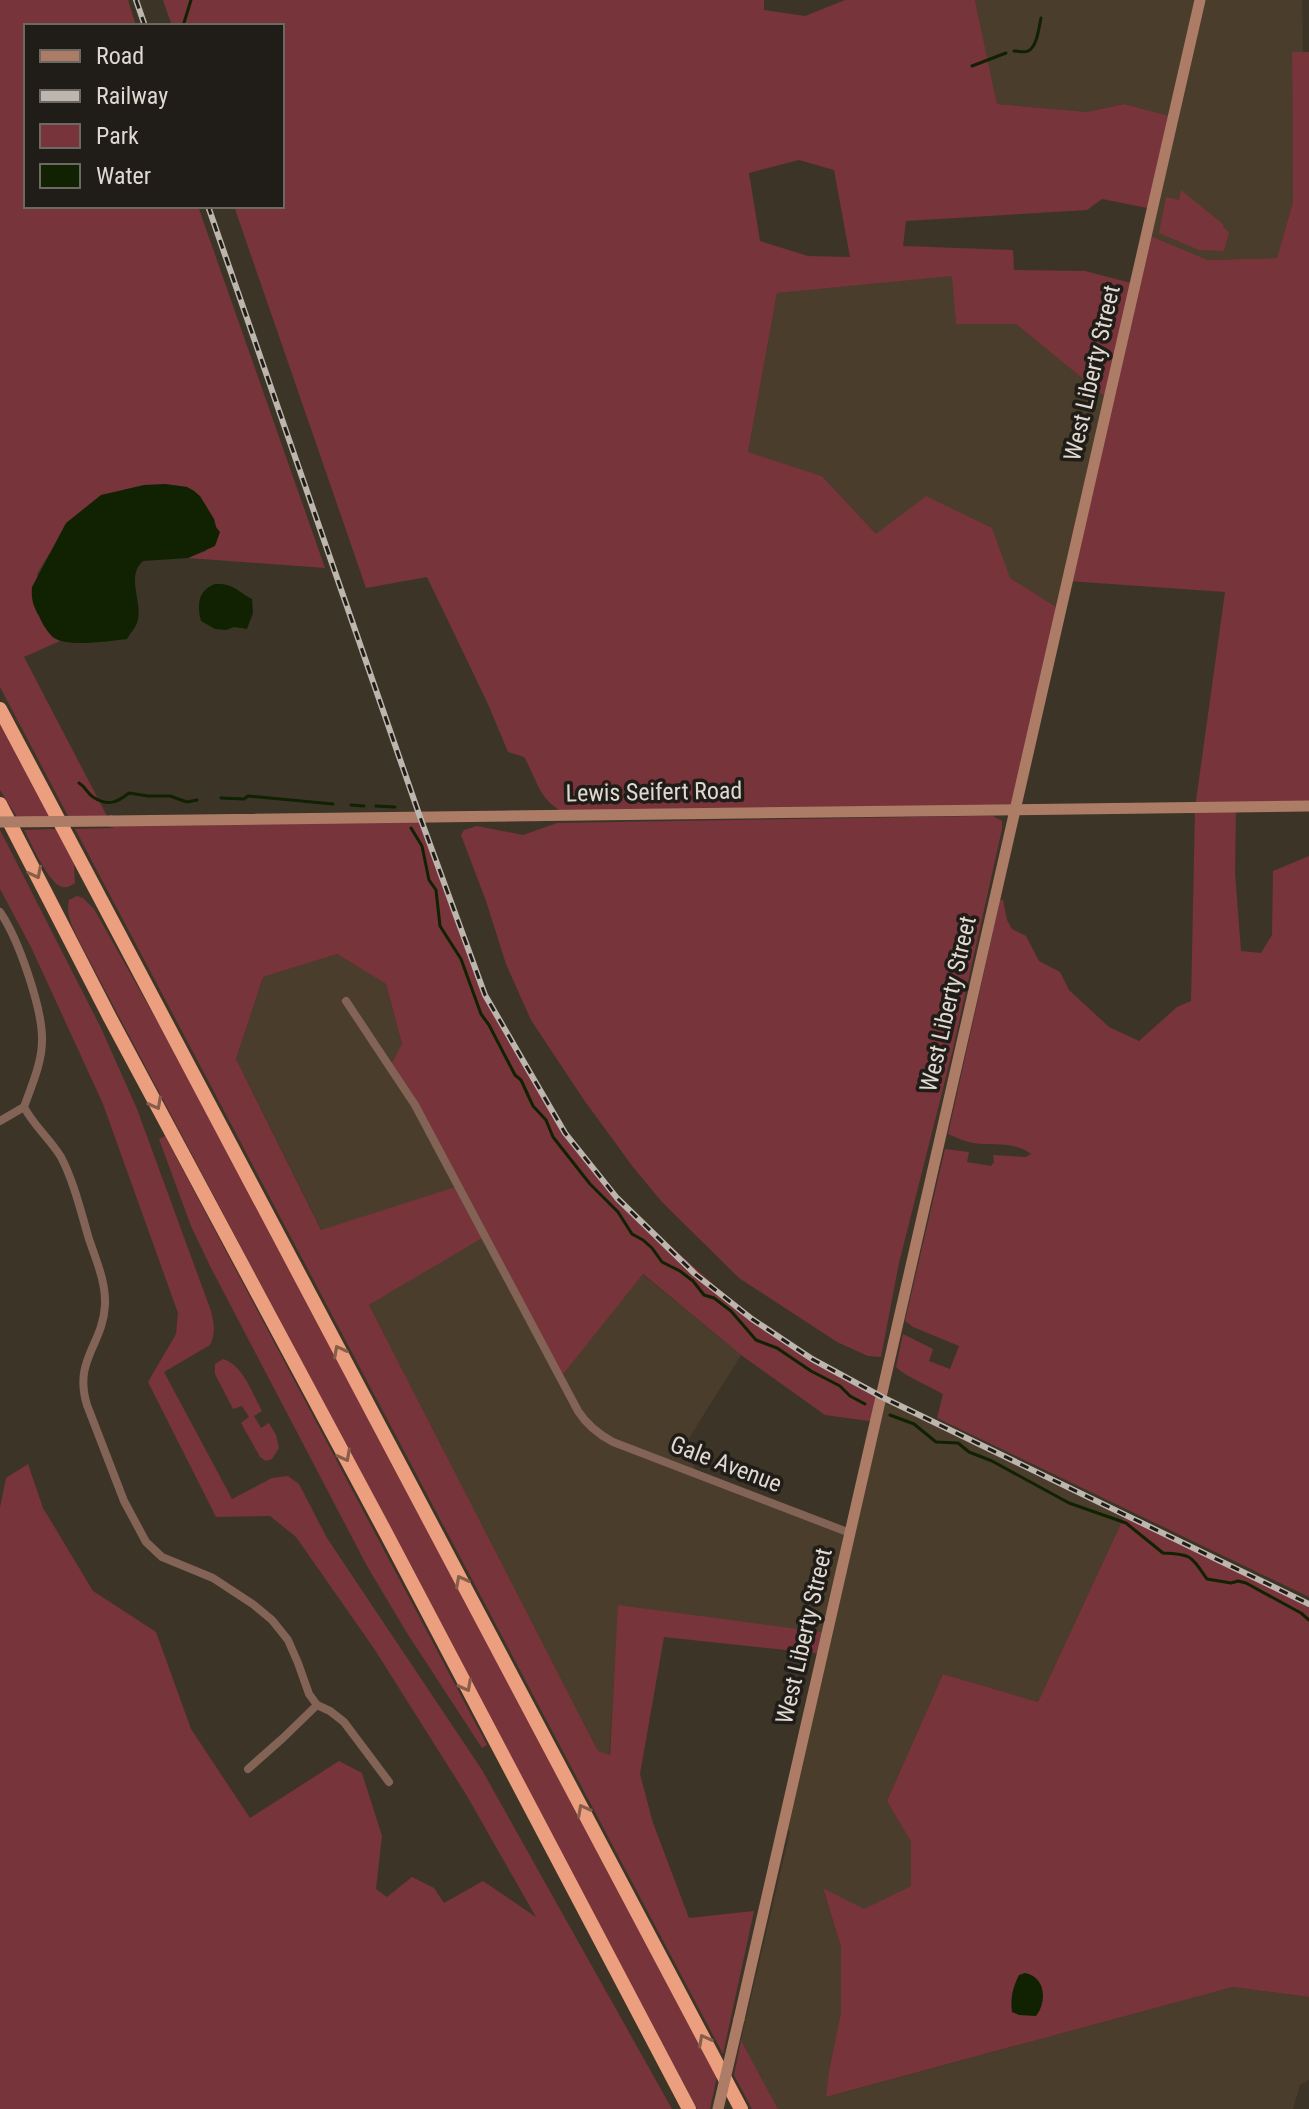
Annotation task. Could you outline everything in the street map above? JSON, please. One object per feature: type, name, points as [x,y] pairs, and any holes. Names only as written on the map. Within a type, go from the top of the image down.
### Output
[{"type":"highway","points":[[0,709],[741,2109]]},
{"type":"highway","points":[[0,804],[109,1016],[689,2109]]},
{"type":"main road","name":"West Liberty Street","points":[[718,2109],[1200,0]]},
{"type":"main road","name":"Lewis Seifert Road","points":[[0,822],[1309,806]]},
{"type":"street","points":[[0,912],[23,963],[41,1025],[42,1048],[24,1107],[0,1121]]},
{"type":"street","name":"Gale Avenue","points":[[346,1001],[415,1105],[576,1407],[590,1427],[613,1442],[850,1533]]},
{"type":"street","points":[[24,1107],[65,1166],[103,1284],[104,1316],[100,1332],[85,1362],[83,1389],[130,1516],[156,1553],[213,1578],[272,1620],[288,1640],[307,1691],[317,1705],[344,1722],[389,1782]]},
{"type":"street","points":[[248,1769],[317,1705]]},
{"type":"shaded area","points":[[975,0],[1302,0],[1303,52],[1292,53],[1293,202],[1277,258],[1208,260],[1146,234],[1172,117],[1124,104],[1087,112],[997,104]]},
{"type":"shaded area","points":[[953,275],[956,324],[1016,324],[1109,400],[1061,610],[1010,578],[876,534],[822,476],[748,452],[777,293]]},
{"type":"shaded area","points":[[337,954],[386,984],[402,1044],[458,1186],[322,1231],[236,1059],[263,977]]},
{"type":"shaded area","points":[[485,1236],[642,1274],[741,1355],[686,1443],[697,1475],[850,1533],[882,1397],[1125,1515],[1038,1702],[943,1674],[887,1801],[911,1842],[911,1886],[864,1910],[823,1889],[841,1947],[841,2012],[827,2097],[1233,1987],[1309,1997],[1309,2080],[1300,2085],[1293,2109],[778,2109],[741,2040],[790,1832],[784,1822],[827,1634],[619,1606],[609,1755],[598,1751],[369,1305]]},
{"type":"green space","points":[[0,0],[128,0],[135,24],[24,24],[24,208],[199,208],[325,568],[188,558],[206,551],[216,527],[214,519],[194,491],[165,484],[49,554],[37,574],[52,637],[60,641],[24,657],[107,816],[68,816],[0,687]]},
{"type":"green space","points":[[163,0],[764,0],[764,10],[805,16],[845,0],[975,0],[997,104],[1087,112],[1124,104],[1173,117],[1152,209],[1102,199],[1087,210],[906,221],[903,246],[1013,250],[1014,270],[1085,271],[1135,284],[1146,234],[1208,260],[1277,258],[1293,202],[1292,52],[1309,52],[1309,806],[1236,807],[1235,873],[1241,951],[1261,953],[1272,935],[1273,871],[1309,856],[1309,1597],[937,1418],[943,1394],[896,1367],[903,1334],[933,1349],[929,1361],[950,1369],[959,1346],[905,1321],[945,1149],[969,1152],[967,1162],[991,1166],[993,1155],[1026,1157],[1031,1154],[1018,1147],[973,1143],[948,1134],[1000,900],[1003,900],[1012,929],[1026,936],[1039,961],[1060,972],[1069,990],[1109,1027],[1139,1041],[1177,1007],[1191,1001],[1195,808],[1225,592],[1068,581],[1109,400],[1016,324],[956,324],[952,276],[777,293],[748,452],[822,476],[876,534],[926,496],[992,528],[1010,578],[1061,610],[1015,810],[569,815],[545,797],[524,757],[508,752],[427,577],[366,588],[235,208],[284,208],[284,24],[171,24]],"holes":[[[799,160],[834,170],[850,257],[808,256],[760,241],[749,173]]]},
{"type":"green space","points":[[1181,190],[1229,232],[1224,251],[1199,250],[1159,233],[1166,197],[1179,200]]},
{"type":"green space","points":[[0,721],[51,817],[17,817],[0,790]]},
{"type":"green space","points":[[993,816],[1002,821],[1002,829],[953,1049],[899,1263],[881,1357],[868,1356],[837,1342],[739,1278],[662,1202],[633,1167],[531,1020],[506,964],[461,835],[464,830],[477,826],[523,835],[557,823]]},
{"type":"green space","points":[[420,817],[485,995],[565,1133],[617,1198],[752,1319],[882,1397],[876,1422],[825,1415],[741,1355],[643,1274],[560,1378],[484,1237],[369,1305],[598,1751],[610,1755],[618,1605],[828,1633],[823,1654],[664,1637],[640,1774],[653,1823],[689,1918],[754,1911],[723,2054],[75,829],[113,828],[111,821]],"holes":[[[337,954],[386,984],[402,1044],[390,1067],[458,1186],[321,1230],[236,1059],[263,977]]]},
{"type":"green space","points":[[56,829],[74,864],[75,883],[67,887],[62,887],[51,878],[24,830]]},
{"type":"green space","points":[[0,830],[101,1028],[137,1109],[211,1311],[214,1328],[210,1345],[164,1372],[232,1499],[272,1478],[288,1476],[299,1484],[327,1538],[482,1770],[672,2109],[0,2109],[0,1508],[6,1478],[28,1464],[43,1508],[93,1591],[156,1632],[191,1729],[250,1818],[339,1761],[362,1773],[382,1836],[376,1889],[387,1897],[412,1877],[434,1888],[444,1903],[483,1881],[536,1917],[467,1796],[375,1650],[296,1537],[270,1516],[216,1517],[148,1382],[176,1334],[178,1313],[103,1104],[31,947],[0,889]]},
{"type":"green space","points":[[77,896],[94,909],[178,1058],[717,2076],[710,2109],[697,2109],[88,958],[69,915],[69,900]]},
{"type":"green space","points":[[165,1136],[487,1745],[482,1748],[367,1566],[210,1266],[191,1226],[159,1139]]},
{"type":"green space","points":[[223,1359],[236,1367],[251,1388],[262,1411],[254,1416],[261,1428],[269,1423],[276,1435],[279,1448],[272,1459],[266,1461],[260,1457],[241,1423],[249,1417],[242,1406],[233,1409],[215,1374],[215,1364]]},
{"type":"green space","points":[[1125,1515],[1309,1604],[1309,1997],[1233,1987],[826,2097],[841,2012],[841,1947],[823,1888],[864,1909],[911,1886],[911,1842],[887,1801],[943,1674],[1038,1702]]},
{"type":"green space","points":[[741,2040],[778,2109],[752,2109],[734,2075]]},
{"type":"water","points":[[144,485],[187,487],[200,496],[220,532],[215,546],[188,558],[143,561],[135,575],[139,615],[127,639],[78,643],[53,637],[35,609],[32,587],[66,523],[101,495]]},
{"type":"water","points":[[215,584],[231,586],[252,599],[253,613],[247,629],[215,629],[201,621],[200,599],[205,590]]},
{"type":"water","points":[[1019,1975],[1032,1975],[1041,1985],[1042,2004],[1036,2016],[1012,2012],[1014,1988]]},
{"type":"waterway","points":[[184,24],[191,0]]},
{"type":"waterway","points":[[1014,51],[1031,49],[1041,18]]},
{"type":"waterway","points":[[972,66],[1006,53]]},
{"type":"waterway","points":[[79,783],[93,797],[108,803],[129,793],[170,796],[187,802],[197,800]]},
{"type":"waterway","points":[[221,798],[244,799],[248,796],[333,804]]},
{"type":"waterway","points":[[351,805],[364,806]]},
{"type":"waterway","points":[[376,806],[395,807]]},
{"type":"waterway","points":[[411,828],[422,846],[429,880],[436,890],[440,926],[461,959],[481,1014],[533,1106],[590,1184],[618,1212],[632,1234],[652,1248],[662,1262],[693,1281],[704,1295],[714,1298],[731,1311],[756,1340],[777,1348],[865,1404]]},
{"type":"waterway","points":[[890,1415],[914,1424],[936,1442],[958,1443],[969,1452],[992,1461],[1069,1503],[1126,1523],[1163,1553],[1190,1558],[1207,1579],[1246,1583],[1309,1620]]},
{"type":"railway","points":[[136,0],[144,24]]},
{"type":"railway","points":[[209,208],[485,995],[565,1133],[617,1198],[695,1274],[752,1319],[812,1359],[882,1397],[1309,1604]]}]
